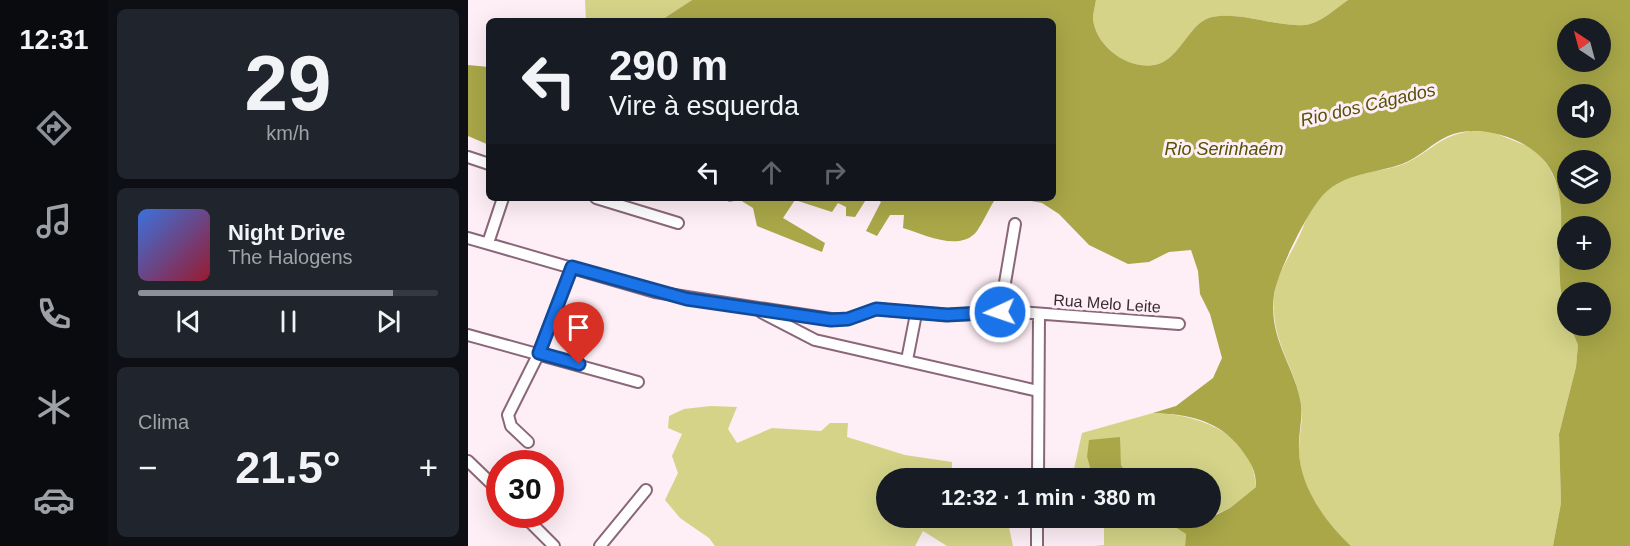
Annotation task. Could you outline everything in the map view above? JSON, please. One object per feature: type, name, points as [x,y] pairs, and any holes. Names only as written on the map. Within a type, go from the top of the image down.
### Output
[{"type":"street","points":[[468,157],[486,163]]},
{"type":"street","points":[[488,243],[502,201]]},
{"type":"street","points":[[606,201],[678,223]]},
{"type":"street","points":[[1000,312],[1015,224]]},
{"type":"street","name":"Rua Melo Leite","points":[[468,238],[655,292],[758,310],[842,320],[876,309],[916,314],[1000,312],[1179,324]]},
{"type":"street","points":[[528,442],[511,426],[508,415],[539,353],[572,267]]},
{"type":"street","points":[[758,310],[815,340],[1038,391]]},
{"type":"street","points":[[907,360],[916,314]]},
{"type":"street","points":[[1038,468],[1039,314]]},
{"type":"street","points":[[468,335],[638,382]]},
{"type":"street","points":[[468,461],[486,478]]},
{"type":"street","points":[[600,546],[646,490]]},
{"type":"street","points":[[536,528],[554,546]]},
{"type":"street","points":[[1037,528],[1037,546]]},
{"type":"shaded area","points":[[585,0],[692,0],[665,18],[586,18]]},
{"type":"shaded area","points":[[1096,0],[1348,0],[1322,19],[1304,25],[1281,24],[1235,16],[1212,17],[1198,25],[1168,59],[1161,63],[1139,65],[1117,56],[1101,39],[1095,29],[1093,18]]},
{"type":"shaded area","points":[[1492,132],[1535,149],[1549,167],[1557,185],[1557,204],[1562,204],[1563,216],[1557,216],[1557,270],[1560,270],[1561,282],[1557,282],[1557,336],[1574,336],[1578,345],[1576,367],[1559,434],[1561,503],[1553,546],[1351,546],[1323,515],[1303,475],[1299,448],[1301,403],[1276,327],[1275,288],[1310,211],[1331,188],[1353,176],[1402,165],[1444,139],[1460,133]]},
{"type":"shaded area","points":[[711,406],[737,407],[728,429],[737,443],[772,428],[821,431],[830,423],[848,423],[847,437],[905,455],[952,462],[952,468],[876,468],[876,528],[1009,528],[1013,546],[947,546],[923,531],[915,546],[715,546],[709,538],[680,518],[665,500],[678,473],[672,456],[682,434],[668,428],[669,416],[684,409]]},
{"type":"shaded area","points":[[1153,413],[1171,414],[1205,423],[1221,430],[1246,453],[1253,469],[1256,487],[1230,508],[1221,512],[1221,468],[1123,468],[1119,437],[1087,457],[1090,468],[1074,468],[1082,433]]},
{"type":"shaded area","points":[[1104,528],[1176,528],[1186,534],[1185,546],[1094,546],[1104,545]]},
{"type":"water","name":"Rio Serinhaém","points":[[692,0],[1096,0],[1093,18],[1095,29],[1108,48],[1128,62],[1150,65],[1168,59],[1198,25],[1212,17],[1235,16],[1281,24],[1304,25],[1322,19],[1348,0],[1630,0],[1630,546],[1553,546],[1561,503],[1559,434],[1576,367],[1578,345],[1574,336],[1611,336],[1611,282],[1560,282],[1560,270],[1611,270],[1611,216],[1561,216],[1561,204],[1611,204],[1611,150],[1557,150],[1557,187],[1549,167],[1541,157],[1518,141],[1489,132],[1461,132],[1442,139],[1402,164],[1342,181],[1317,202],[1302,227],[1281,272],[1276,285],[1273,311],[1278,339],[1298,390],[1301,404],[1299,449],[1304,477],[1324,515],[1351,546],[1185,546],[1186,534],[1176,528],[1221,528],[1221,512],[1256,487],[1254,471],[1248,458],[1223,431],[1202,420],[1153,413],[1176,406],[1213,378],[1222,358],[1210,314],[1200,294],[1198,271],[1191,250],[1169,252],[1149,262],[1128,264],[1089,245],[1059,214],[1042,203],[1031,201],[1056,201],[1056,18],[665,18]]},
{"type":"water","points":[[468,65],[486,67],[486,144],[468,136]]},
{"type":"water","points":[[742,201],[794,201],[783,218],[825,243],[822,252],[757,226],[753,208]]},
{"type":"water","points":[[798,201],[865,201],[855,217],[846,216],[846,207],[838,203],[832,212]]},
{"type":"water","points":[[880,201],[994,201],[977,231],[961,241],[941,240],[903,228],[904,215],[890,215],[877,236],[866,231]]},
{"type":"water","points":[[1120,437],[1123,468],[1090,468],[1087,457],[1089,440]]},
{"type":"route","points":[[579,364],[539,353],[572,267],[655,292],[687,299],[831,320],[848,319],[876,309],[947,315],[1000,312]]},
{"type":"water label","name":"Rio dos Cágados","points":[[1368,105]]}]
